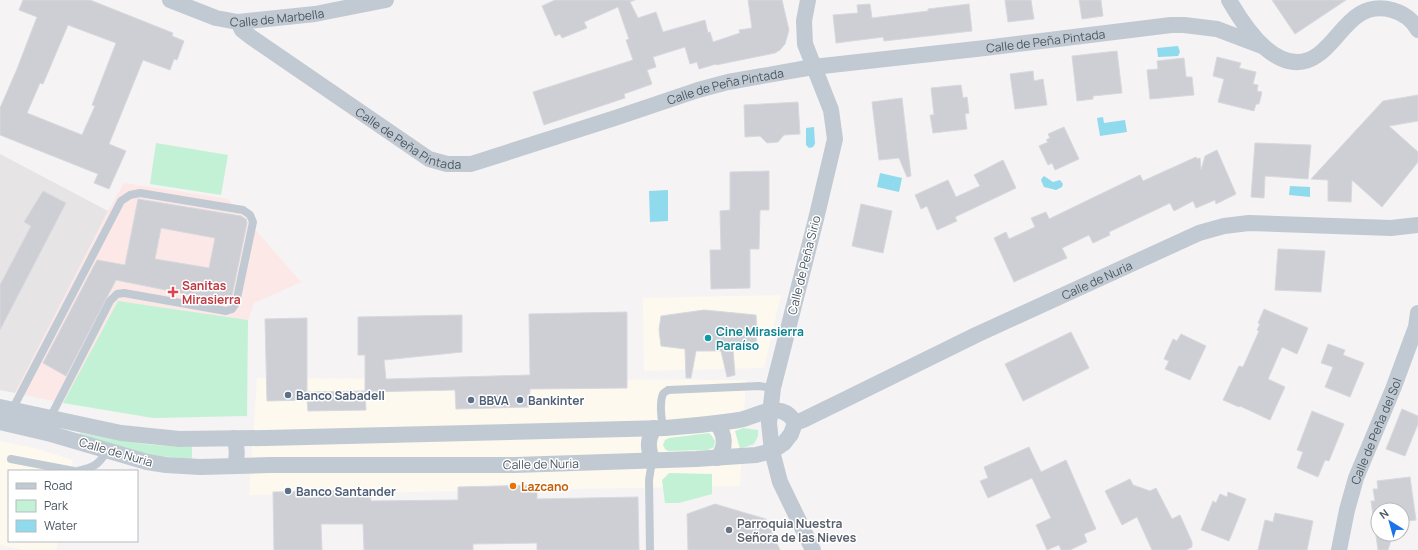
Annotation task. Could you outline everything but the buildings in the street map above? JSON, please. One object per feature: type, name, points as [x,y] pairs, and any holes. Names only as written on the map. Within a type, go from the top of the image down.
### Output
[{"type":"street","name":"Calle de Marbella","points":[[170,0],[216,18],[238,22],[315,14],[386,0]]},
{"type":"street","name":"Calle de Peña Sirio","points":[[808,0],[804,22],[806,44],[827,96],[831,110],[835,139],[773,388],[770,411],[770,433],[775,466],[784,491],[813,550]]},
{"type":"street","points":[[1229,0],[1235,11],[1262,46],[1285,61],[1297,63],[1311,59],[1320,54],[1355,15],[1376,8],[1387,8],[1399,12],[1409,18],[1418,30]]},
{"type":"street","name":"Calle de Peña Pintada","points":[[238,22],[242,30],[251,38],[429,159],[447,164],[471,164],[705,88],[728,82],[814,67],[993,48],[1171,26],[1217,29],[1262,46]]},
{"type":"street","name":"Calle de Nuria","points":[[795,422],[824,410],[976,334],[1198,233],[1224,226],[1250,223],[1391,228],[1418,225]]},
{"type":"street","name":"Calle de Peña del Sol","points":[[1339,550],[1347,510],[1356,478],[1394,389],[1417,323]]},
{"type":"street","name":"Calle de Nuria","points":[[6,409],[128,434],[179,439],[659,428],[716,424],[748,418],[770,411],[781,411],[788,414],[795,422]]},
{"type":"street","name":"Calle de Nuria","points":[[0,422],[51,434],[147,462],[166,465],[200,467],[270,465],[515,465],[756,456],[772,451],[784,443],[793,430],[795,422]]},
{"type":"street","points":[[716,424],[722,430],[724,446],[717,458]]},
{"type":"street","points":[[652,461],[648,444],[650,436],[659,428]]},
{"type":"street","points":[[234,438],[237,446],[237,457],[234,466]]},
{"type":"street","points":[[266,438],[265,452],[266,458],[270,465]]},
{"type":"lane","points":[[6,409],[121,201],[130,195],[140,193],[243,210],[250,215],[253,222],[236,303],[232,309],[226,311],[124,293],[117,294],[110,301],[50,418]]},
{"type":"lane","points":[[659,428],[662,425],[662,397],[668,390],[759,386],[773,388]]},
{"type":"lane","points":[[83,470],[93,468],[100,463],[108,450]]},
{"type":"lane","points":[[11,459],[69,470]]},
{"type":"lane","points":[[650,550],[649,480],[652,461]]},
{"type":"shaded area","points":[[0,154],[108,211],[15,393],[0,390]]},
{"type":"shaded area","name":"Sanitas Mirasierra","points":[[124,183],[228,199],[301,282],[254,303],[248,320],[118,301],[63,403],[15,393],[108,211]]},
{"type":"shaded area","points":[[781,295],[764,368],[644,371],[643,298]]},
{"type":"shaded area","points":[[257,378],[746,380],[740,486],[249,495]]},
{"type":"shaded area","points":[[0,441],[38,449],[73,460],[71,470],[8,470],[8,542],[58,542],[56,550],[24,550],[0,545]]},
{"type":"green space","points":[[156,143],[228,155],[221,195],[150,184]]},
{"type":"green space","points":[[118,301],[248,320],[247,416],[153,418],[63,403]]},
{"type":"green space","points":[[743,428],[758,430],[758,436],[754,444],[740,449],[735,431]]},
{"type":"green space","points":[[80,433],[122,441],[192,447],[192,459],[150,455],[79,435]]},
{"type":"green space","points":[[709,433],[715,441],[714,447],[708,450],[668,451],[663,445],[665,440],[669,438]]},
{"type":"green space","points":[[669,473],[712,474],[712,494],[679,503],[665,503],[662,480]]},
{"type":"water","points":[[1178,46],[1180,52],[1178,56],[1158,57],[1157,48]]},
{"type":"water","points":[[1103,117],[1104,123],[1125,120],[1127,132],[1100,136],[1097,118]]},
{"type":"water","points":[[814,127],[815,144],[813,147],[809,148],[806,145],[806,128]]},
{"type":"water","points":[[880,173],[902,178],[899,192],[877,187]]},
{"type":"water","points":[[1044,176],[1053,182],[1060,180],[1063,184],[1062,187],[1056,190],[1044,187],[1041,180]]},
{"type":"water","points":[[1290,186],[1310,187],[1310,197],[1289,195]]},
{"type":"water","points":[[668,190],[668,221],[650,222],[649,191]]},
{"type":"place","name":"Sanitas Mirasierra","points":[[173,292]]},
{"type":"place","name":"Cine Mirasierra Paraíso","points":[[708,338]]},
{"type":"place","name":"Banco Sabadell","points":[[288,395]]},
{"type":"place","name":"BBVA","points":[[471,400]]},
{"type":"place","name":"Bankinter","points":[[520,400]]},
{"type":"place","name":"Lazcano","points":[[513,486]]},
{"type":"place","name":"Banco Santander","points":[[288,491]]},
{"type":"place","name":"Parroquia Nuestra Señora de las Nieves","points":[[729,530]]}]
